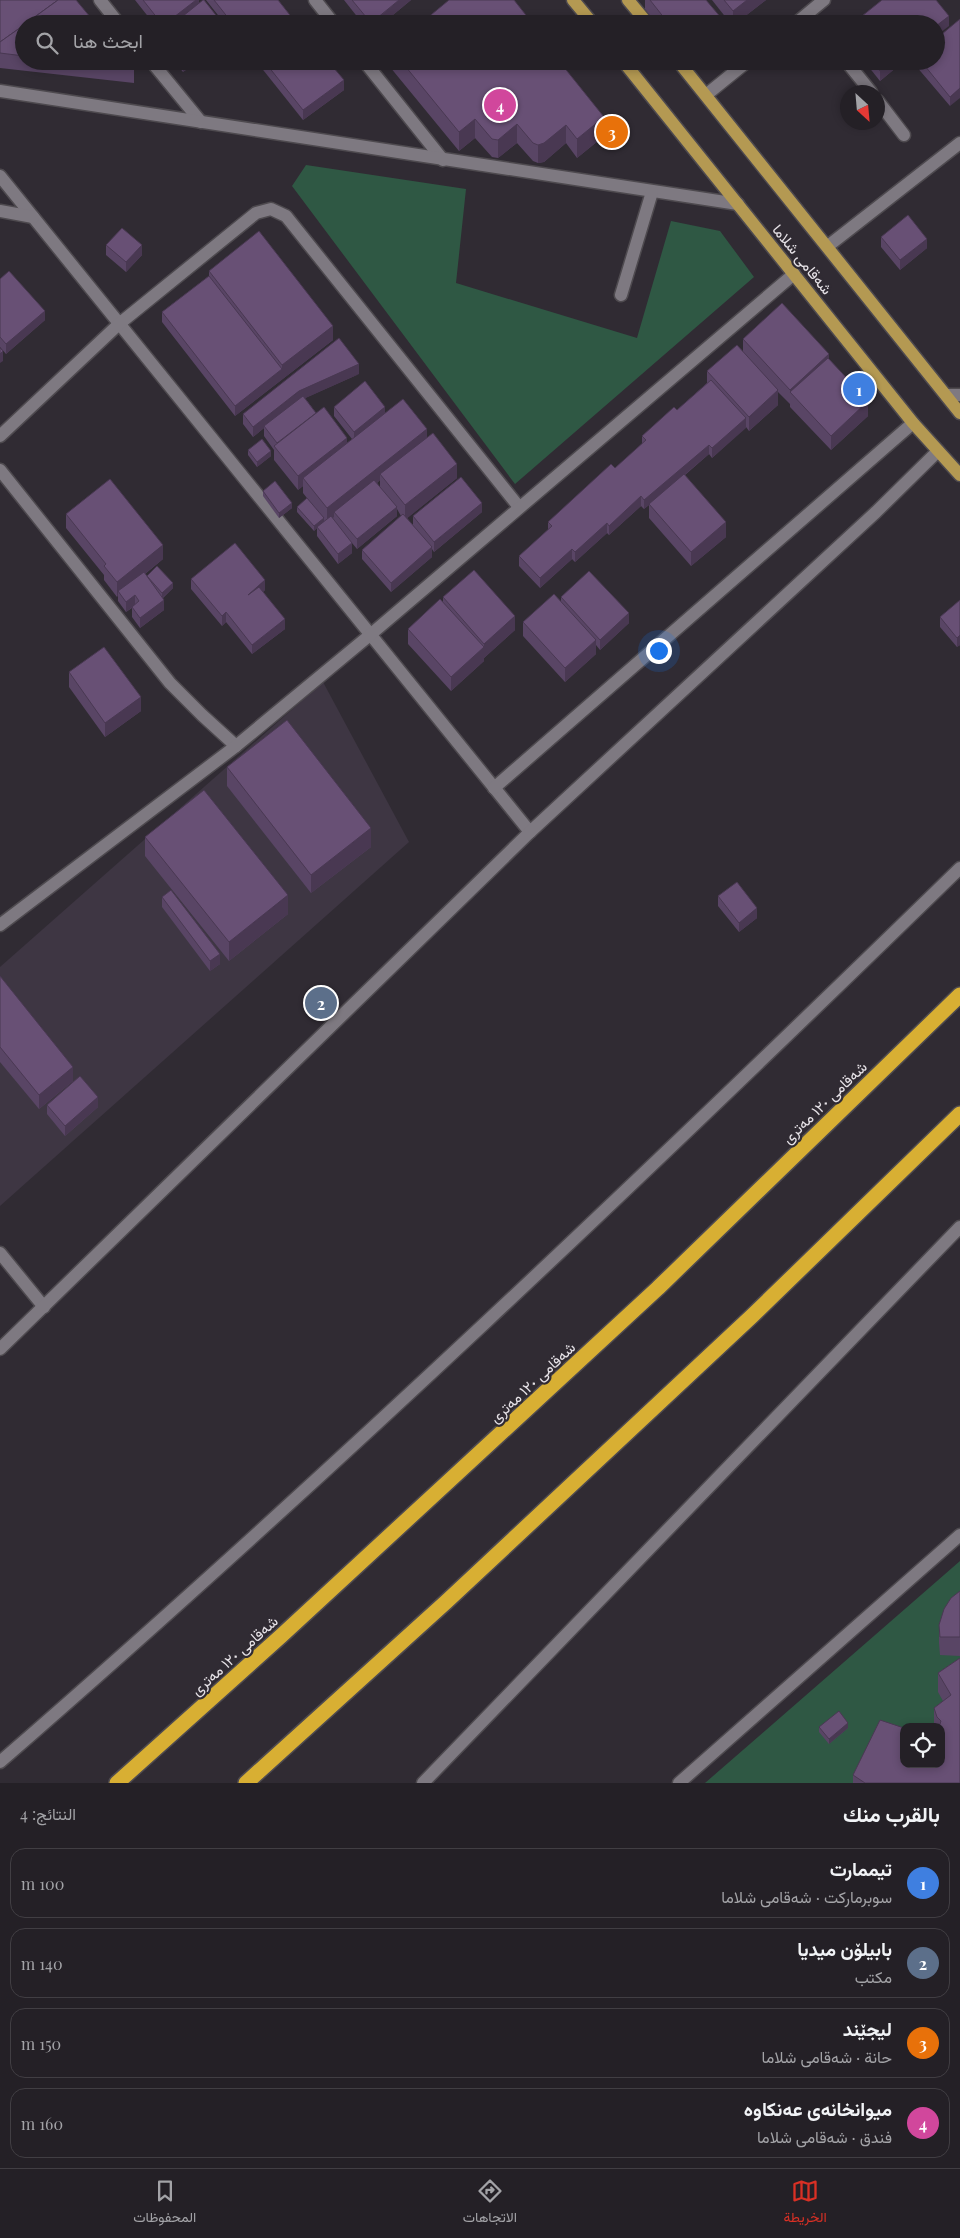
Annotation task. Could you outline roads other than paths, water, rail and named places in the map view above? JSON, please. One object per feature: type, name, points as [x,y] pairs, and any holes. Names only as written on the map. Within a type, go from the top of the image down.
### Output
[{"type":"highway","name":"شەقامی ١٢٠ مەتری","points":[[117,1783],[288,1630],[644,1301],[960,995]]},
{"type":"highway","points":[[246,1783],[446,1602],[745,1323],[960,1114]]},
{"type":"main road","points":[[574,0],[586,15]]},
{"type":"main road","points":[[628,0],[640,15]]},
{"type":"main road","name":"شەقامی شلاما","points":[[630,70],[913,423],[960,476]]},
{"type":"main road","name":"شەقامی شلاما","points":[[685,70],[960,413]]},
{"type":"street","points":[[100,0],[112,15]]},
{"type":"street","points":[[315,0],[327,15]]},
{"type":"street","points":[[806,15],[824,0]]},
{"type":"street","points":[[158,70],[201,122]]},
{"type":"street","points":[[374,70],[443,160]]},
{"type":"street","points":[[706,95],[737,70]]},
{"type":"street","points":[[853,70],[865,85]]},
{"type":"street","points":[[0,91],[738,204]]},
{"type":"street","points":[[885,110],[904,135]]},
{"type":"street","points":[[828,246],[960,143]]},
{"type":"street","points":[[0,176],[530,832]]},
{"type":"street","points":[[622,295],[652,192]]},
{"type":"street","points":[[0,436],[119,324],[256,213],[271,209],[279,211],[286,216],[519,507]]},
{"type":"street","points":[[0,211],[33,217]]},
{"type":"street","points":[[0,925],[236,746],[370,635],[794,274]]},
{"type":"street","points":[[946,395],[960,396]]},
{"type":"street","points":[[494,788],[913,423]]},
{"type":"street","points":[[0,1349],[530,832],[876,512],[938,451]]},
{"type":"street","points":[[0,470],[170,683],[236,746]]},
{"type":"street","points":[[0,1762],[296,1498],[618,1199],[960,868]]},
{"type":"street","points":[[423,1783],[960,1227]]},
{"type":"street","points":[[0,1253],[44,1307]]},
{"type":"street","points":[[679,1783],[960,1535]]},
{"type":"place","name":"میوانخانەی عەنکاوە","points":[[500,105]]},
{"type":"place","name":"لیجێند","points":[[612,132]]},
{"type":"place","name":"تیممارت","points":[[859,389]]},
{"type":"place","name":"بابیلۆن میدیا","points":[[321,1003]]}]
